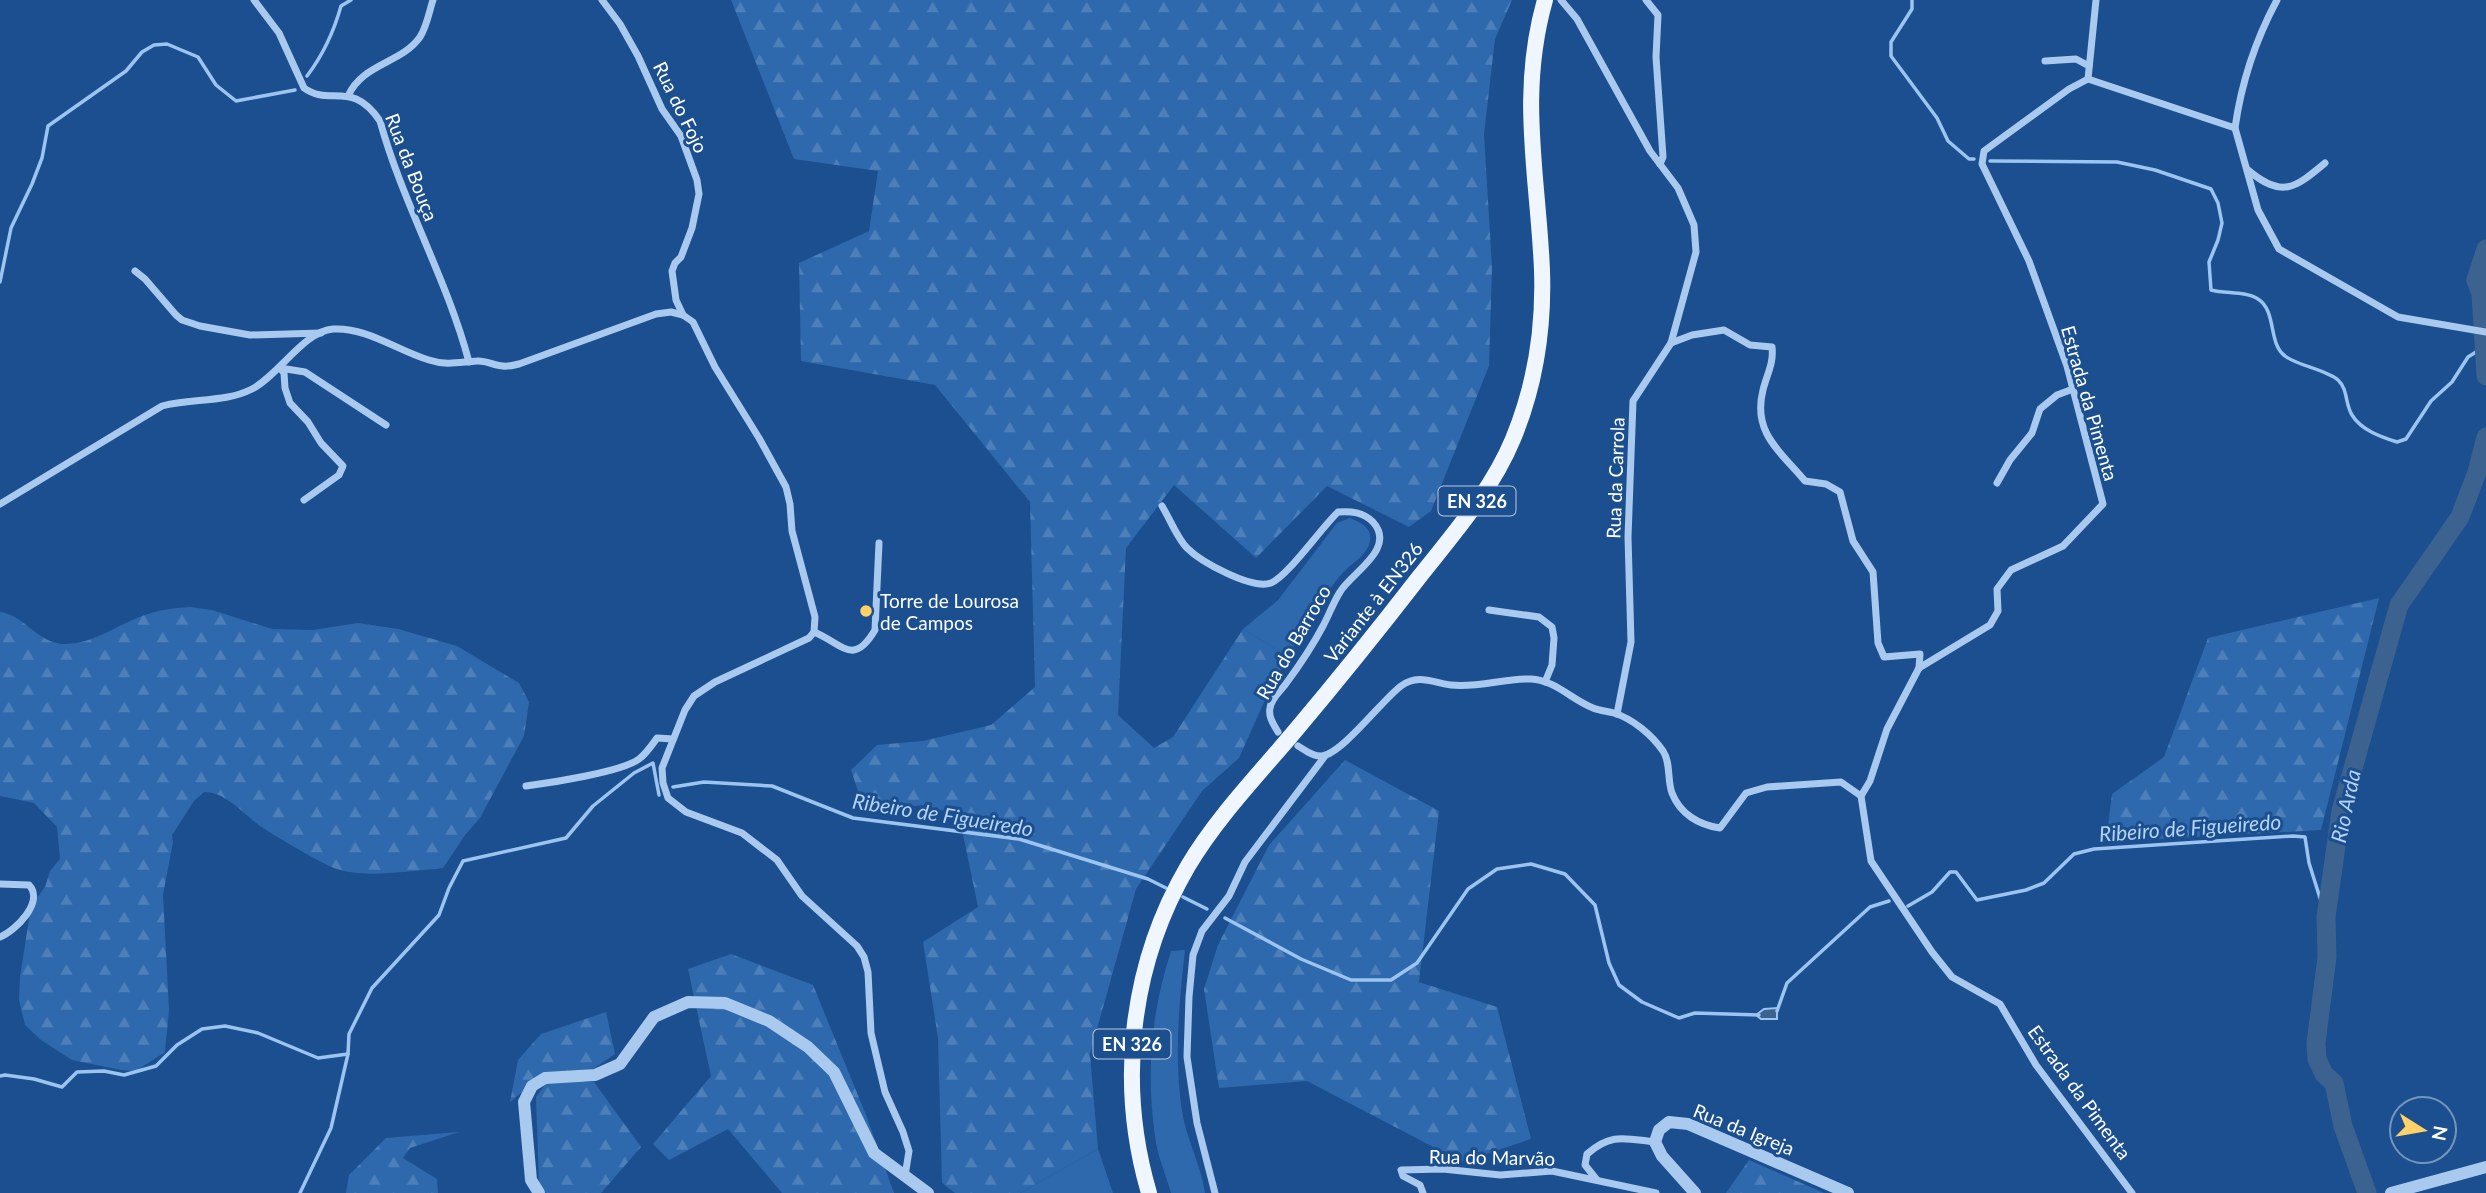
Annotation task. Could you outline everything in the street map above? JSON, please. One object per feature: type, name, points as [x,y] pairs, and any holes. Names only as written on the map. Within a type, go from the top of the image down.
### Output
[{"type":"main road","name":"Variante à EN326","points":[[1149,1193],[1136,1127],[1131,1081],[1135,1017],[1154,939],[1176,889],[1206,838],[1358,656],[1468,516],[1492,480],[1512,441],[1528,395],[1539,345],[1542,273],[1531,145],[1530,77],[1538,24],[1545,0]]},
{"type":"street","name":"Rua da Bouça","points":[[254,0],[279,33],[304,88],[315,94],[348,96],[363,101],[373,109],[380,121],[461,333],[469,362]]},
{"type":"street","points":[[348,96],[354,84],[373,68],[410,48],[418,39],[425,29],[433,0]]},
{"type":"street","name":"Rua do Fojo","points":[[602,0],[620,24],[662,109],[681,136],[696,180],[699,194],[692,228],[681,257],[672,271],[676,300],[683,315]]},
{"type":"street","name":"Rua da Carrola","points":[[1561,0],[1577,19],[1650,151],[1678,188],[1694,225],[1696,252],[1671,343],[1633,401],[1628,537],[1631,642],[1616,714]]},
{"type":"street","points":[[1646,0],[1658,15],[1656,57],[1663,157],[1660,164]]},
{"type":"street","points":[[2096,0],[2088,79],[2235,128]]},
{"type":"street","points":[[2277,0],[2264,24],[2238,103],[2235,128],[2258,210],[2279,249],[2398,317],[2486,332]]},
{"type":"street","points":[[2045,61],[2076,59],[2089,66]]},
{"type":"street","name":"Estrada da Pimenta","points":[[1919,668],[1990,625],[1998,611],[1997,589],[2011,570],[2063,546],[2103,504],[2067,366],[2029,261],[1982,164],[1984,152],[2069,89],[2088,79]]},
{"type":"street","points":[[2247,170],[2268,184],[2285,188],[2299,184],[2325,163]]},
{"type":"street","points":[[135,271],[176,315],[200,326],[250,335],[321,333]]},
{"type":"street","points":[[0,504],[162,406],[251,390],[280,368],[306,342],[330,329],[348,330],[429,360],[456,364],[480,360],[503,366],[519,365],[656,314],[683,315],[693,322],[715,367],[786,487],[792,531],[816,617],[814,632],[809,638],[694,696],[685,710],[662,768],[663,783],[668,798],[686,812],[742,833],[761,846],[777,860],[802,896],[857,946],[864,957],[868,972],[872,1033],[879,1067],[885,1092],[909,1151],[905,1176]]},
{"type":"street","points":[[1215,1193],[1196,1123],[1187,1057],[1193,955],[1202,931],[1229,896],[1245,862],[1325,755],[1346,742],[1402,685],[1417,679],[1433,679],[1451,685],[1530,679],[1545,682],[1592,708],[1616,714],[1648,733],[1657,743],[1665,754],[1672,793],[1688,816],[1705,826],[1720,828],[1746,793],[1767,787],[1841,782],[1861,796],[1870,781],[1887,729],[1919,668],[1920,654],[1884,657],[1878,643],[1873,572],[1853,541],[1840,492],[1826,484],[1805,481],[1771,444],[1763,423],[1762,392],[1774,359],[1772,346],[1750,345],[1724,330],[1692,335],[1671,343]]},
{"type":"street","points":[[280,368],[305,372],[386,425]]},
{"type":"street","points":[[280,368],[284,373],[290,403],[309,422],[321,443],[343,466],[339,475],[304,499]]},
{"type":"street","points":[[1997,483],[2010,460],[2032,433],[2040,409],[2057,395],[2073,389]]},
{"type":"street","name":"Rua do Barroco","points":[[1163,506],[1186,547],[1229,573],[1256,584],[1271,583],[1283,573],[1338,512],[1352,511],[1364,515],[1375,524],[1379,538],[1376,552],[1369,563],[1348,581],[1340,592],[1303,661],[1274,699],[1270,708],[1271,721],[1278,732]]},
{"type":"street","points":[[814,632],[853,651],[861,649],[870,638],[875,630],[879,543]]},
{"type":"street","points":[[1489,610],[1539,617],[1552,627],[1555,638],[1552,665],[1545,682]]},
{"type":"street","points":[[526,786],[557,782],[618,767],[639,760],[657,738],[673,739]]},
{"type":"street","points":[[1298,746],[1316,755],[1325,755]]},
{"type":"street","name":"Estrada da Pimenta","points":[[1861,796],[1871,861],[1932,952],[1952,977],[2000,1003],[2036,1065],[2132,1193]]},
{"type":"street","points":[[0,884],[29,885],[33,894],[31,906],[23,920],[11,932],[0,937]]},
{"type":"street","points":[[539,1193],[531,1180],[524,1102],[532,1086],[545,1078],[595,1075],[620,1064],[654,1017],[688,1002],[725,1003],[769,1021],[807,1047],[834,1072],[874,1153],[928,1193]]},
{"type":"street","name":"Rua da Igreja","points":[[1655,1142],[1659,1130],[1669,1122],[1688,1125],[1848,1193]]},
{"type":"street","points":[[1597,1181],[1585,1165],[1587,1154],[1596,1146],[1609,1138],[1655,1142],[1662,1156],[1695,1193]]},
{"type":"street","points":[[2391,1193],[2486,1167]]},
{"type":"street","name":"Rua do Marvão","points":[[1423,1193],[1420,1185],[1403,1176],[1401,1170],[1443,1169],[1500,1175],[1552,1171],[1636,1191],[1656,1193]]},
{"type":"green space","points":[[731,0],[1512,0],[1495,39],[1484,134],[1492,267],[1489,366],[1431,511],[1409,527],[1327,486],[1256,558],[1174,485],[1126,548],[1118,715],[1154,748],[1173,737],[1243,629],[1288,656],[1239,758],[1202,791],[1136,889],[1090,1054],[1098,1149],[1020,1193],[955,1193],[942,1183],[938,1038],[923,942],[978,907],[959,815],[923,805],[865,812],[851,770],[877,745],[923,741],[991,725],[1035,687],[1030,502],[935,385],[801,361],[799,263],[869,231],[878,171],[794,159]]},
{"type":"green space","points":[[1350,518],[1367,529],[1370,535],[1369,545],[1334,584],[1288,656],[1243,629],[1278,600],[1337,523]]},
{"type":"green space","points":[[2379,598],[2321,830],[2106,842],[2112,794],[2164,757],[2208,638]]},
{"type":"green space","points":[[190,607],[212,610],[272,629],[313,630],[358,623],[398,629],[457,646],[519,683],[529,702],[524,736],[480,818],[443,868],[382,874],[341,870],[312,857],[263,828],[228,800],[204,792],[194,801],[172,835],[163,895],[169,1010],[165,1052],[136,1071],[72,1060],[41,1040],[25,1025],[19,1000],[31,906],[45,887],[50,871],[60,859],[57,827],[34,803],[0,796],[0,612],[16,618],[45,639],[62,644],[93,638],[154,612]]},
{"type":"green space","points":[[1345,760],[1439,811],[1419,982],[1497,1007],[1531,1139],[1462,1162],[1307,1081],[1219,1088],[1204,989],[1218,945],[1269,845]]},
{"type":"green space","points":[[1185,950],[1178,1030],[1178,1071],[1184,1121],[1205,1193],[1171,1193],[1158,1150],[1152,1112],[1152,1043],[1159,997],[1171,951]]},
{"type":"green space","points":[[731,954],[813,985],[866,1115],[894,1193],[782,1193],[728,1129],[669,1160],[653,1144],[711,1076],[688,969]]},
{"type":"green space","points":[[606,1012],[615,1054],[593,1069],[547,1072],[510,1102],[518,1060],[541,1034]]},
{"type":"green space","points":[[547,1082],[594,1082],[641,1147],[601,1193],[546,1193],[539,1183],[536,1097]]},
{"type":"green space","points":[[459,1132],[410,1148],[403,1158],[437,1179],[438,1193],[346,1193],[349,1175],[386,1138]]},
{"type":"green space","points":[[1098,1149],[1113,1193],[1020,1193]]},
{"type":"green space","points":[[1749,1160],[1824,1193],[1726,1193]]},
{"type":"water","points":[[1777,1008],[1777,1019],[1761,1019],[1756,1015],[1764,1009]]},
{"type":"waterway","points":[[307,76],[327,42],[341,6],[351,0]]},
{"type":"waterway","points":[[1912,0],[1912,9],[1891,42],[1891,56],[1937,118],[1948,141],[1969,159],[1974,159]]},
{"type":"waterway","points":[[0,282],[11,228],[42,158],[48,126],[126,71],[142,52],[154,45],[167,44],[198,57],[216,85],[236,101],[295,90]]},
{"type":"waterway","points":[[1990,161],[2117,162],[2155,170],[2211,189],[2218,203],[2222,223],[2209,262],[2211,290],[2248,295],[2264,304],[2280,351],[2290,359],[2338,380],[2356,420],[2366,429],[2384,438],[2397,442],[2406,439],[2431,401],[2452,382],[2468,357],[2484,347]]},
{"type":"waterway","name":"Rio Arda","points":[[2486,249],[2476,280],[2481,294],[2486,376]]},
{"type":"waterway","name":"Rio Arda","points":[[2367,1193],[2343,1126],[2334,1083],[2324,1074],[2317,1059],[2316,1043],[2327,957],[2326,917],[2341,811],[2399,605],[2460,517],[2477,472],[2486,437]]},
{"type":"waterway","name":"Ribeiro de Figueiredo","points":[[300,1193],[331,1128],[348,1054],[349,1034],[372,988],[439,915],[463,861],[566,838],[593,806],[634,773],[653,763],[659,795]]},
{"type":"waterway","name":"Ribeiro de Figueiredo","points":[[673,787],[704,782],[772,786],[853,818],[1019,839],[1148,879],[1166,888]]},
{"type":"waterway","name":"Ribeiro de Figueiredo","points":[[1908,906],[1932,892],[1950,872],[1956,872],[1977,900],[2026,890],[2044,883],[2074,854],[2094,849],[2293,836],[2305,837],[2309,863],[2326,917]]},
{"type":"waterway","name":"Ribeiro de Figueiredo","points":[[1225,918],[1301,959],[1351,980],[1391,980],[1417,963],[1468,889],[1497,869],[1531,864],[1565,874],[1595,905],[1609,963],[1619,985],[1642,1002],[1679,1018],[1695,1013],[1759,1015]]},
{"type":"waterway","name":"Ribeiro de Figueiredo","points":[[1183,897],[1207,909]]},
{"type":"waterway","name":"Ribeiro de Figueiredo","points":[[1777,1011],[1787,983],[1870,907],[1889,901]]},
{"type":"waterway","points":[[0,1076],[34,1079],[62,1087],[77,1072],[104,1071],[124,1075],[156,1066],[177,1045],[202,1029],[225,1026],[258,1033],[318,1058],[348,1054]]},
{"type":"place","name":"Torre de Lourosa de Campos","points":[[866,611]]}]
